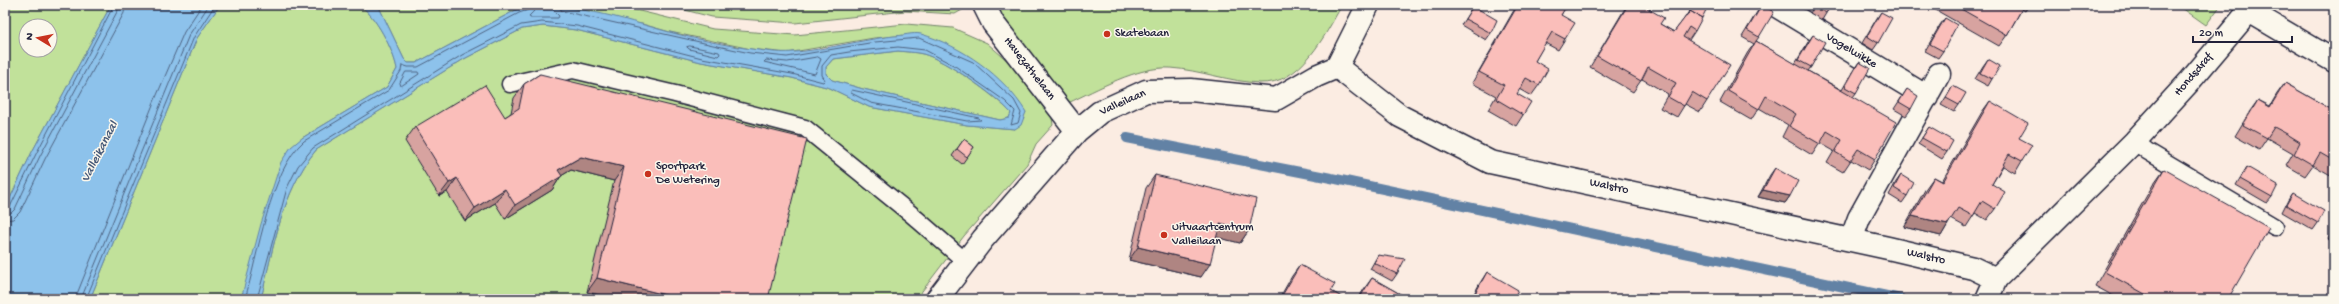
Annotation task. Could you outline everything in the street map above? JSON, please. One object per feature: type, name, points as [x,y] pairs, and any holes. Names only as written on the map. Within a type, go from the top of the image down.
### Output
[{"type":"street","name":"Havezathelaan","points":[[984,5],[993,23],[1077,131]]},
{"type":"street","points":[[1337,67],[1368,5]]},
{"type":"street","name":"Vogelwikke","points":[[1775,5],[1927,97]]},
{"type":"street","name":"Hondsdraf","points":[[1996,279],[2135,141],[2189,82],[2250,8],[2334,61]]},
{"type":"street","name":"Valleilaan","points":[[937,299],[965,261],[1077,131],[1100,112],[1146,90],[1191,90],[1276,99],[1316,76],[1337,67]]},
{"type":"street","name":"Walstro","points":[[1337,67],[1400,116],[1490,162],[1973,268],[1996,279]]},
{"type":"street","points":[[1851,240],[1858,218],[1939,74]]},
{"type":"street","points":[[1987,299],[1996,279]]},
{"type":"lane","points":[[510,84],[573,70],[675,94],[805,128],[911,214],[965,261]]},
{"type":"lane","points":[[2135,141],[2147,151],[2275,227]]},
{"type":"green space","points":[[5,5],[111,5],[32,152],[5,209]]},
{"type":"green space","points":[[220,5],[359,5],[371,16],[383,34],[392,53],[397,69],[387,87],[302,138],[241,299],[90,299],[197,38]]},
{"type":"green space","name":"Sportpark De Wetering","points":[[378,5],[615,5],[713,29],[795,35],[906,24],[953,28],[987,43],[1040,89],[1050,104],[1053,125],[1036,144],[1027,164],[964,236],[916,299],[261,299],[280,221],[287,202],[304,166],[316,150],[464,59],[522,29],[543,26],[576,30],[701,62],[792,78],[830,88],[869,107],[967,125],[1015,129],[1026,112],[919,34],[874,38],[787,53],[751,49],[670,32],[642,24],[518,9],[416,63],[408,63],[404,59]]},
{"type":"green space","points":[[665,5],[961,5],[964,9],[955,14],[905,11],[795,23],[712,17]]},
{"type":"green space","points":[[997,5],[1342,5],[1328,30],[1310,56],[1288,76],[1275,81],[1260,83],[1238,81],[1181,69],[1158,68],[1118,80],[1068,103],[1017,45]]},
{"type":"green space","points":[[2184,5],[2221,5],[2206,25],[2182,8]]},
{"type":"green space","points":[[898,51],[923,54],[932,57],[956,70],[1004,106],[1011,113],[1009,118],[1000,120],[863,89],[832,80],[826,74],[826,67],[833,59]]},
{"type":"water","name":"Valleikanaal","points":[[111,5],[220,5],[197,38],[90,299],[5,299],[5,209],[32,152]]},
{"type":"water","points":[[359,5],[378,5],[404,59],[408,63],[416,63],[518,9],[537,7],[556,7],[595,12],[695,38],[774,52],[802,51],[880,38],[921,34],[951,46],[980,64],[1006,86],[1026,112],[1021,125],[1015,129],[967,125],[869,107],[830,88],[792,78],[701,62],[576,30],[543,26],[522,29],[464,59],[316,150],[304,166],[287,202],[280,221],[261,299],[241,299],[261,224],[281,162],[291,147],[302,138],[387,87],[397,69],[388,43],[377,24]],"holes":[[[898,51],[923,54],[932,57],[956,70],[983,88],[1004,106],[1011,113],[1009,118],[1000,120],[863,89],[832,80],[826,74],[826,67],[833,59]]]},
{"type":"building","points":[[1518,5],[1567,5],[1561,15],[1575,23],[1565,39],[1552,32],[1535,61],[1548,69],[1539,85],[1526,78],[1517,94],[1531,102],[1523,115],[1496,99],[1504,85],[1479,72]]},
{"type":"building","points":[[1628,5],[1642,5],[1664,18],[1660,24],[1674,32],[1690,11],[1702,18],[1695,31],[1689,27],[1683,37],[1730,65],[1707,101],[1692,92],[1684,106],[1668,97],[1676,83],[1648,67],[1641,81],[1597,56]]},
{"type":"building","points":[[1693,5],[1697,5],[1706,10],[1702,18],[1690,11],[1688,14]]},
{"type":"building","points":[[1762,5],[1774,12],[1759,37],[1747,30]]},
{"type":"building","points":[[1831,5],[1826,13],[1815,6]]},
{"type":"building","points":[[1954,5],[2024,5],[2007,35]]},
{"type":"building","points":[[1473,6],[1497,20],[1491,33],[1465,19]]},
{"type":"building","points":[[1881,12],[1892,18],[1878,43],[1867,36]]},
{"type":"building","points":[[1945,18],[1957,25],[1943,51],[1930,44]]},
{"type":"building","points":[[1813,35],[1825,42],[1811,67],[1798,60]]},
{"type":"building","points":[[1756,41],[1896,122],[1875,159],[1858,149],[1850,161],[1835,152],[1842,140],[1827,131],[1820,144],[1789,126],[1796,114],[1766,96],[1759,109],[1728,91]]},
{"type":"building","points":[[1988,59],[2000,66],[1992,79],[1980,73]]},
{"type":"building","points":[[1859,62],[1870,68],[1856,93],[1845,87]]},
{"type":"building","points":[[540,74],[807,139],[768,299],[682,299],[597,278],[624,167],[581,157],[558,170],[562,176],[515,205],[505,189],[475,208],[457,178],[449,183],[415,127],[485,85],[505,117],[519,108],[524,84]]},
{"type":"building","points":[[2285,83],[2334,111],[2334,161],[2320,153],[2313,165],[2294,154],[2300,142],[2287,134],[2274,127],[2267,138],[2243,125],[2258,100],[2270,107]]},
{"type":"building","points":[[1953,86],[1966,93],[1959,105],[1946,98]]},
{"type":"building","points":[[1907,89],[1918,96],[1911,109],[1899,102]]},
{"type":"building","points":[[1990,101],[2028,123],[2019,138],[2032,145],[2022,161],[2009,154],[1992,184],[2005,192],[1995,209],[1982,201],[1973,216],[1958,208],[1948,224],[1912,216],[1934,177],[1943,182]]},
{"type":"building","points":[[1929,127],[1953,141],[1947,152],[1922,138]]},
{"type":"building","points":[[964,139],[974,147],[967,157],[957,149]]},
{"type":"building","points":[[2247,167],[2278,185],[2272,197],[2240,179]]},
{"type":"building","points":[[1775,168],[1798,181],[1790,196],[1763,190]]},
{"type":"building","points":[[2164,169],[2269,228],[2228,299],[2154,299],[2105,272]]},
{"type":"building","points":[[1155,175],[1256,199],[1249,230],[1220,223],[1210,264],[1138,247]]},
{"type":"building","points":[[1901,175],[1914,183],[1907,196],[1894,188]]},
{"type":"building","points":[[2293,193],[2324,211],[2318,223],[2286,205]]},
{"type":"building","points":[[1378,255],[1405,259],[1397,274],[1374,263]]},
{"type":"building","points":[[1300,265],[1335,284],[1331,291],[1345,299],[1280,299]]},
{"type":"building","points":[[1487,272],[1518,290],[1513,299],[1472,299]]},
{"type":"building","points":[[1372,278],[1409,299],[1359,299]]},
{"type":"building","points":[[1646,293],[1670,299],[1636,299]]},
{"type":"waterway","points":[[1127,138],[1336,179],[1901,299]]},
{"type":"place","name":"Skatebaan","points":[[1107,34]]},
{"type":"place","name":"Sportpark De Wetering","points":[[648,174]]},
{"type":"place","name":"Uitvaartcentrum Valleilaan","points":[[1164,235]]}]
